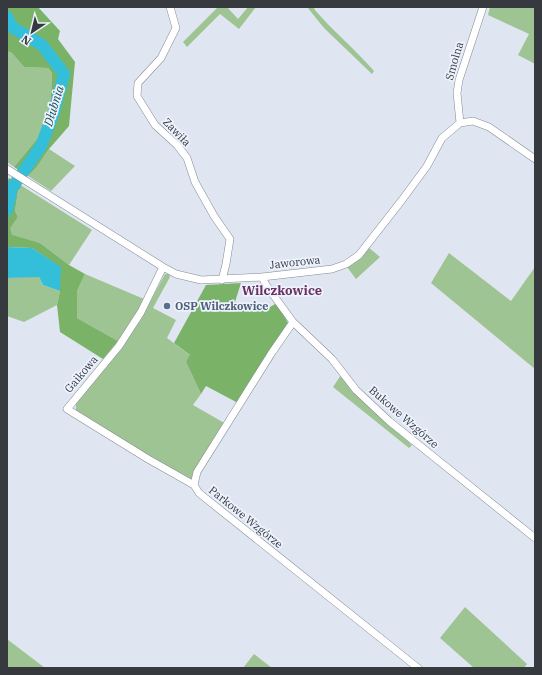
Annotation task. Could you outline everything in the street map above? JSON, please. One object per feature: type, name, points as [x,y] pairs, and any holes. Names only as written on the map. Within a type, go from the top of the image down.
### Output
[{"type":"street","name":"Zawiła","points":[[170,7],[176,28],[161,58],[138,83],[137,96],[155,126],[177,145],[187,158],[194,182],[214,216],[230,238],[222,280]]},
{"type":"street","name":"Smolna","points":[[460,123],[457,93],[458,80],[483,7]]},
{"type":"street","points":[[460,123],[473,121],[489,127],[535,159]]},
{"type":"street","name":"Jaworowa","points":[[8,170],[176,274],[201,280],[262,277],[332,269],[346,264],[359,255],[427,166],[442,138],[460,123]]},
{"type":"street","name":"Gaikowa","points":[[163,267],[141,312],[119,346],[67,409],[148,459],[194,485]]},
{"type":"street","name":"Bukowe Wzgórze","points":[[262,277],[266,285],[293,322],[332,360],[356,390],[389,421],[535,538]]},
{"type":"street","name":"Parkowe Wzgórze","points":[[293,322],[271,354],[197,472],[194,485],[199,493],[418,668]]},
{"type":"green space","points":[[7,7],[38,7],[60,31],[58,39],[75,62],[69,126],[28,176],[14,167],[42,133],[50,113],[52,73],[48,68],[24,67],[12,53],[7,51]]},
{"type":"green space","points":[[218,7],[227,7],[238,19],[248,7],[256,7],[239,29],[220,14],[187,47],[183,42]]},
{"type":"green space","points":[[307,7],[316,7],[314,9],[321,17],[374,71],[372,74],[324,28]]},
{"type":"green space","points":[[490,7],[535,7],[535,64],[518,55],[529,34],[488,15]]},
{"type":"green space","points":[[7,51],[12,53],[24,67],[48,68],[52,73],[50,113],[42,133],[14,167],[7,162]]},
{"type":"green space","points":[[49,149],[75,166],[51,191],[28,176],[36,168]]},
{"type":"green space","points":[[9,178],[22,186],[18,191],[15,211],[18,217],[10,228],[12,235],[40,243],[69,265],[85,274],[77,291],[77,318],[118,341],[103,359],[60,332],[57,305],[60,291],[60,267],[32,248],[7,247],[7,182]]},
{"type":"green space","points":[[22,186],[92,230],[69,265],[40,243],[12,236],[9,228],[18,217],[15,211],[18,191]]},
{"type":"green space","points":[[368,247],[380,257],[356,279],[347,267],[357,261]]},
{"type":"green space","points":[[449,253],[511,301],[535,267],[535,369],[431,283]]},
{"type":"green space","points":[[85,274],[144,299],[130,325],[118,341],[77,318],[77,291]]},
{"type":"green space","points":[[165,274],[169,274],[170,277],[153,308],[176,320],[167,338],[191,356],[186,362],[201,394],[193,405],[226,424],[191,479],[143,453],[134,446],[82,416],[76,410],[76,402],[122,346],[140,321]]},
{"type":"green space","points":[[39,277],[43,285],[60,291],[57,305],[24,322],[7,316],[7,278]]},
{"type":"green space","points":[[241,283],[235,302],[263,311],[277,303],[288,323],[238,403],[206,386],[201,394],[186,362],[190,355],[174,343],[206,285]]},
{"type":"green space","points":[[341,375],[378,415],[412,445],[409,448],[333,387]]},
{"type":"green space","points":[[465,607],[527,664],[524,668],[474,668],[440,638]]},
{"type":"green space","points":[[7,639],[45,668],[7,668]]},
{"type":"green space","points":[[254,654],[272,668],[243,668]]},
{"type":"water","points":[[7,247],[32,248],[61,267],[60,291],[43,285],[39,277],[7,278]]},
{"type":"waterway","name":"Dłubnia","points":[[7,17],[12,27],[42,45],[64,74],[54,112],[41,146],[12,188],[7,210]]},
{"type":"place","name":"OSP Wilczkowice","points":[[167,306]]},
{"type":"district","name":"Wilczkowice","points":[[282,290]]}]
